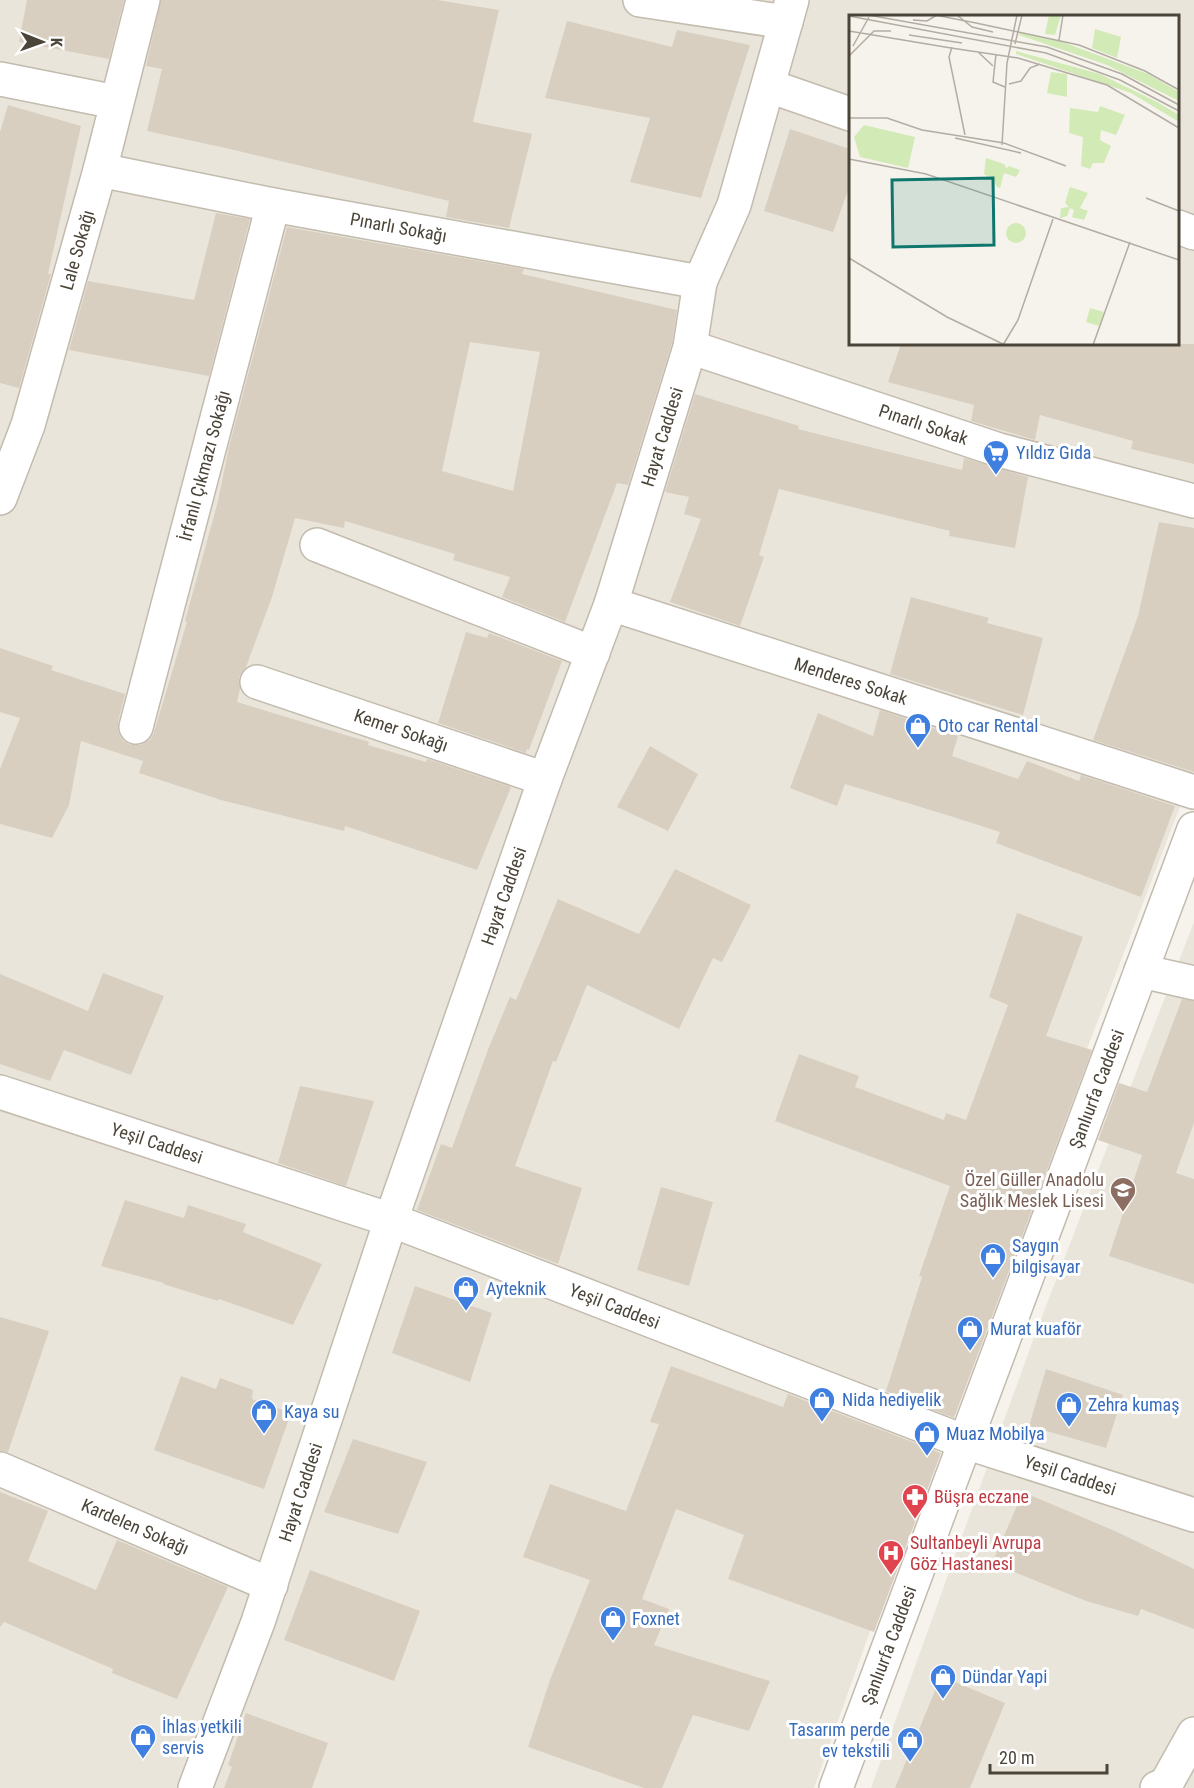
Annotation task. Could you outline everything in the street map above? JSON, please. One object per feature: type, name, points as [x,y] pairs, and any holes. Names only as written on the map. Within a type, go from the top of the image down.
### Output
[{"type":"street","name":"Lale Sokağı","points":[[0,498],[28,425],[100,170],[143,0]]},
{"type":"street","points":[[639,0],[789,11]]},
{"type":"street","name":"Hayat Caddesi","points":[[195,1788],[271,1585],[391,1220],[545,779],[611,604],[690,347],[700,282],[734,205],[789,11]]},
{"type":"street","points":[[0,79],[116,102]]},
{"type":"street","points":[[769,86],[849,114]]},
{"type":"street","name":"Pınarlı Sokağı","points":[[100,170],[273,205],[700,282]]},
{"type":"street","name":"İrfanlı Çıkmazı Sokağı","points":[[136,727],[273,205]]},
{"type":"street","points":[[1179,227],[1194,233]]},
{"type":"street","name":"Pınarlı Sokak","points":[[690,347],[999,450],[1194,501]]},
{"type":"street","points":[[317,545],[593,653]]},
{"type":"street","name":"Menderes Sokak","points":[[611,604],[1194,792]]},
{"type":"street","name":"Kemer Sokağı","points":[[257,682],[545,779]]},
{"type":"street","name":"Şanlıurfa Caddesi","points":[[836,1788],[1194,829]]},
{"type":"street","points":[[1141,971],[1194,983]]},
{"type":"street","name":"Yeşil Caddesi","points":[[0,1092],[391,1220],[965,1442],[1194,1515]]},
{"type":"street","name":"Kardelen Sokağı","points":[[0,1469],[271,1585]]},
{"type":"street","points":[[1157,1788],[1166,1784],[1194,1734]]},
{"type":"shaded area","points":[[0,0],[1194,0],[1194,770],[958,1385],[814,1788],[0,1788]]},
{"type":"shaded area","points":[[1194,922],[1194,1788],[871,1788],[1036,1332]]},
{"type":"building","points":[[27,0],[124,0],[109,59],[19,42]]},
{"type":"building","points":[[161,0],[437,0],[499,10],[473,122],[532,134],[509,228],[446,217],[449,201],[147,131],[162,69],[146,66]]},
{"type":"building","points":[[567,21],[672,47],[677,30],[750,45],[701,198],[630,182],[650,118],[545,98]]},
{"type":"building","points":[[8,105],[81,126],[48,274],[51,274],[19,388],[0,383],[0,132]]},
{"type":"building","points":[[790,129],[849,149],[849,188],[833,232],[764,211]]},
{"type":"building","points":[[216,213],[250,219],[209,376],[69,350],[88,281],[194,300]]},
{"type":"building","points":[[287,227],[524,269],[522,274],[677,310],[672,343],[628,485],[617,483],[565,622],[502,597],[510,577],[453,560],[455,554],[345,521],[344,528],[295,518],[272,597],[246,667],[239,677],[240,689],[237,702],[369,742],[368,745],[426,762],[427,759],[511,787],[477,870],[345,826],[344,831],[221,800],[139,773],[143,761],[81,741],[69,805],[52,838],[0,824],[0,769],[20,718],[0,712],[0,648],[53,666],[51,670],[125,694],[118,722],[118,731],[122,740],[131,745],[141,745],[150,740],[187,622],[185,621],[218,501],[229,447]],"holes":[[[470,342],[540,352],[513,491],[442,471]]]},
{"type":"building","points":[[1194,344],[1194,464],[1131,449],[1133,441],[1040,415],[1035,440],[971,421],[974,405],[888,382],[901,345]]},
{"type":"building","points":[[695,394],[799,426],[798,429],[962,470],[964,458],[1028,477],[1015,548],[949,536],[950,531],[779,489],[759,555],[764,557],[740,626],[670,602],[701,519],[684,514],[689,497],[665,492]]},
{"type":"building","points":[[1159,522],[1194,528],[1194,772],[1093,740],[1138,616]]},
{"type":"building","points":[[911,597],[989,618],[987,623],[1043,638],[1023,715],[890,674]]},
{"type":"building","points":[[466,632],[487,638],[489,633],[562,661],[526,753],[438,723]]},
{"type":"building","points":[[880,710],[958,736],[952,756],[1018,779],[1027,761],[1079,781],[1081,775],[1175,806],[1141,897],[996,843],[1000,832],[950,816],[845,784],[837,806],[790,788],[818,713],[873,736]]},
{"type":"building","points":[[650,746],[698,774],[668,831],[617,807]]},
{"type":"building","points":[[675,869],[751,905],[722,962],[713,958],[679,1029],[587,985],[556,1062],[553,1061],[515,1166],[582,1188],[558,1264],[417,1210],[441,1144],[452,1148],[510,997],[516,1000],[558,899],[639,934]]},
{"type":"building","points":[[1017,913],[1083,937],[1046,1036],[1092,1050],[954,1418],[886,1391],[922,1277],[919,1276],[950,1186],[775,1121],[799,1054],[859,1076],[855,1087],[944,1120],[946,1113],[966,1120],[1008,1005],[989,997]]},
{"type":"building","points":[[103,973],[164,996],[131,1075],[64,1050],[50,1081],[0,1064],[0,974],[88,1011]]},
{"type":"building","points":[[1182,999],[1194,1001],[1194,1123],[1176,1173],[1194,1179],[1194,1284],[1109,1256],[1142,1155],[1098,1140],[1119,1083],[1147,1092]]},
{"type":"building","points":[[300,1086],[374,1101],[346,1186],[278,1163]]},
{"type":"building","points":[[661,1187],[713,1202],[689,1286],[637,1270]]},
{"type":"building","points":[[125,1200],[184,1218],[188,1205],[246,1224],[243,1232],[322,1264],[293,1325],[219,1299],[218,1301],[101,1266]]},
{"type":"building","points":[[415,1286],[492,1313],[470,1382],[392,1353]]},
{"type":"building","points":[[0,1317],[49,1331],[8,1452],[0,1451]]},
{"type":"building","points":[[671,1366],[783,1407],[788,1394],[941,1453],[874,1632],[728,1579],[744,1535],[676,1509],[642,1599],[669,1609],[654,1645],[770,1681],[749,1731],[693,1715],[662,1788],[644,1788],[528,1747],[550,1680],[590,1580],[523,1557],[550,1484],[626,1511],[659,1424],[650,1422]]},
{"type":"building","points":[[1046,1369],[1123,1395],[1106,1448],[1029,1426]]},
{"type":"building","points":[[181,1376],[216,1389],[220,1378],[253,1390],[252,1399],[291,1413],[264,1489],[154,1450]]},
{"type":"building","points":[[353,1439],[427,1462],[398,1534],[324,1512]]},
{"type":"building","points":[[0,1492],[48,1511],[28,1561],[96,1590],[117,1540],[228,1587],[177,1699],[112,1673],[113,1669],[4,1622],[0,1627]]},
{"type":"building","points":[[1023,1492],[1115,1531],[1194,1569],[1194,1629],[1141,1609],[1138,1616],[1086,1601],[992,1563]]},
{"type":"building","points":[[310,1570],[420,1611],[394,1681],[284,1640]]},
{"type":"building","points":[[941,1676],[1005,1703],[970,1788],[895,1788]]},
{"type":"building","points":[[246,1713],[328,1743],[312,1788],[224,1788],[232,1767],[228,1765]]},
{"type":"place","name":"Yıldız Gıda","points":[[996,476]]},
{"type":"place","name":"Oto car Rental","points":[[918,749]]},
{"type":"place","name":"Özel Güller Anadolu Sağlık Meslek Lisesi","points":[[1123,1213]]},
{"type":"place","name":"Saygın bilgisayar","points":[[993,1279]]},
{"type":"place","name":"Ayteknik","points":[[466,1312]]},
{"type":"place","name":"Murat kuaför","points":[[970,1352]]},
{"type":"place","name":"Nida hediyelik","points":[[822,1423]]},
{"type":"place","name":"Zehra kumaş","points":[[1069,1428]]},
{"type":"place","name":"Kaya su","points":[[264,1435]]},
{"type":"place","name":"Muaz Mobilya","points":[[927,1457]]},
{"type":"place","name":"Büşra eczane","points":[[915,1520]]},
{"type":"place","name":"Sultanbeyli Avrupa Göz Hastanesi","points":[[891,1576]]},
{"type":"place","name":"Foxnet","points":[[613,1642]]},
{"type":"place","name":"Dündar Yapi","points":[[943,1700]]},
{"type":"place","name":"İhlas yetkili servis","points":[[143,1760]]},
{"type":"place","name":"Tasarım perde ev tekstili","points":[[910,1763]]}]
